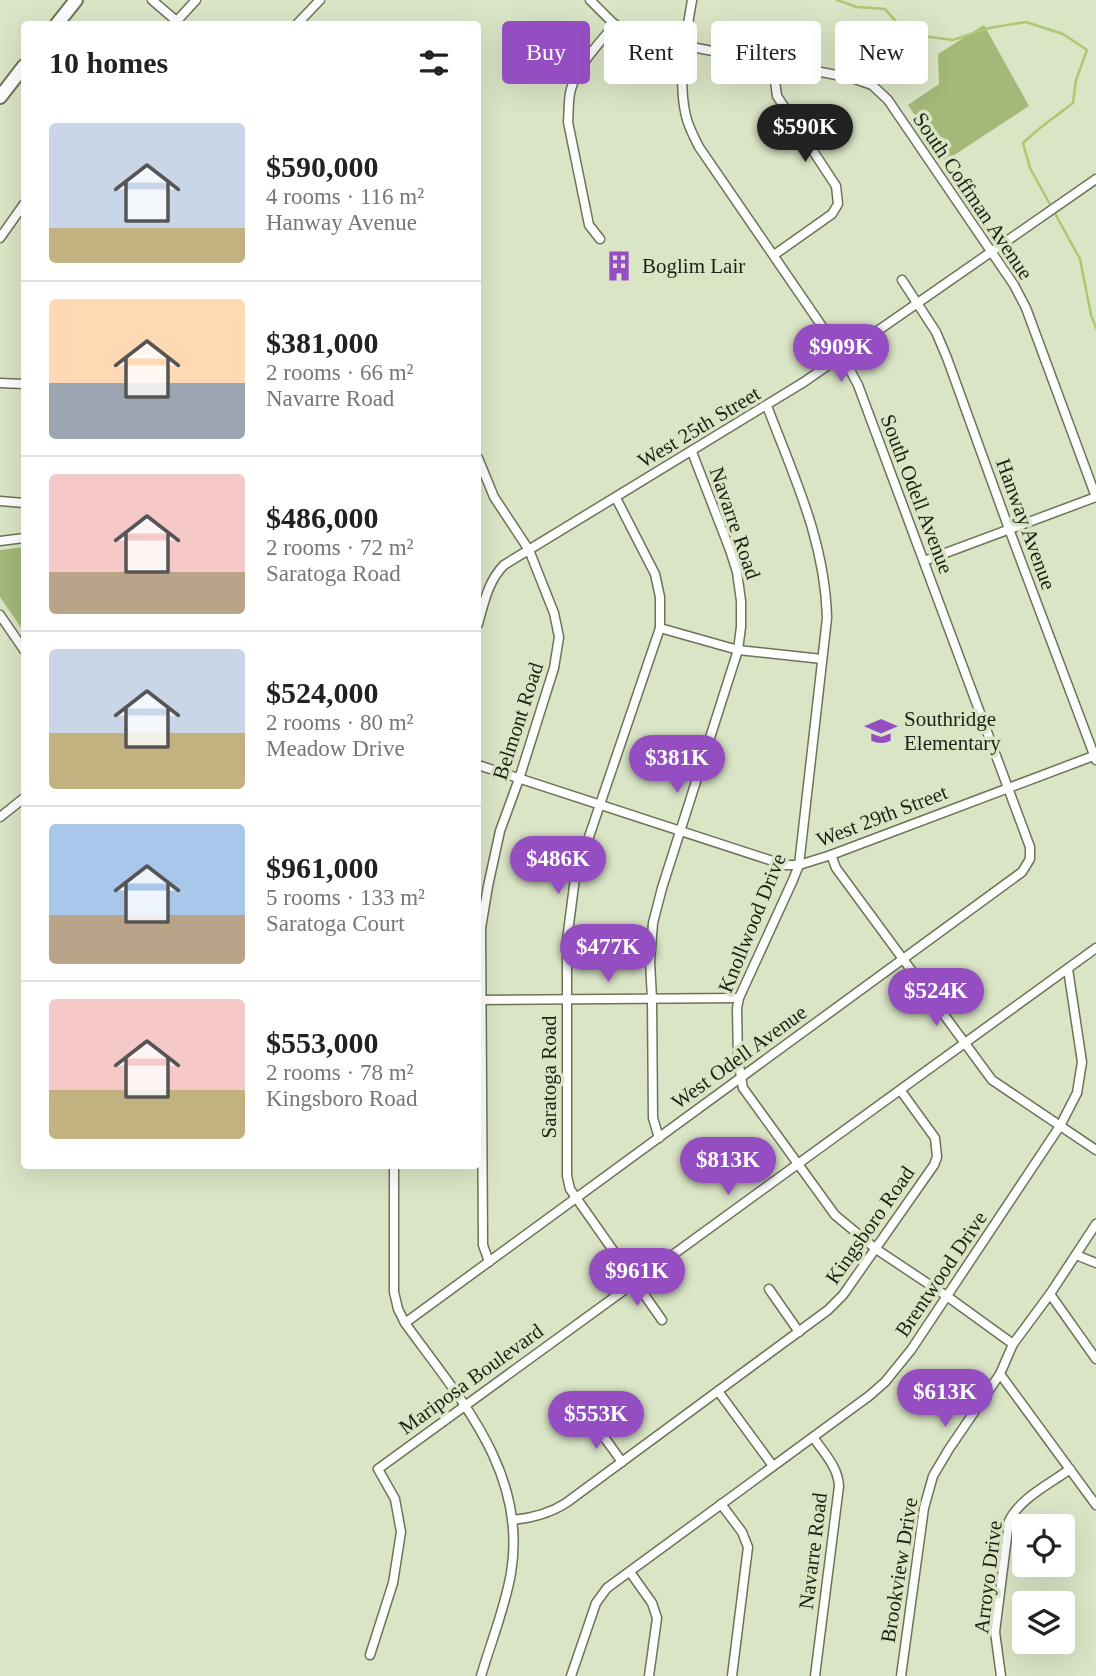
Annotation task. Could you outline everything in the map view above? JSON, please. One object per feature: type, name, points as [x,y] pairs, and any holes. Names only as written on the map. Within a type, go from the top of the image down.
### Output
[{"type":"main road","points":[[59,21],[76,0]]},
{"type":"main road","points":[[0,97],[21,70]]},
{"type":"street","points":[[152,0],[175,21]]},
{"type":"street","points":[[179,21],[196,0]]},
{"type":"street","points":[[300,21],[320,0]]},
{"type":"street","name":"South Coffman Avenue","points":[[590,0],[612,21]]},
{"type":"street","name":"South Odell Avenue","points":[[688,21],[692,0]]},
{"type":"street","points":[[600,239],[589,225],[568,122],[570,91],[575,78],[604,37]]},
{"type":"street","name":"South Coffman Avenue","points":[[821,72],[873,85],[888,100],[992,250],[1026,308],[1096,497]]},
{"type":"street","name":"South Odell Avenue","points":[[682,84],[686,117],[699,146],[843,357],[858,385],[1008,788]]},
{"type":"street","points":[[774,255],[832,214],[838,204],[836,186],[777,96],[775,84]]},
{"type":"street","name":"West 25th Street","points":[[481,615],[493,578],[504,565],[843,357],[1096,179]]},
{"type":"street","points":[[0,238],[21,208]]},
{"type":"street","points":[[902,281],[918,303]]},
{"type":"street","name":"Hanway Avenue","points":[[918,303],[936,332],[947,358],[1096,757]]},
{"type":"street","points":[[0,383],[21,384]]},
{"type":"street","name":"Knollwood Drive","points":[[767,406],[814,530],[827,606],[799,865],[739,998],[737,1008],[743,1088],[835,1215],[876,1249],[1013,1344]]},
{"type":"street","name":"Navarre Road","points":[[659,1138],[653,1118],[650,961],[653,923],[738,650],[741,627],[737,572],[692,452]]},
{"type":"street","name":"Belmont Road","points":[[481,465],[494,497],[529,550],[554,613],[559,638],[554,668],[500,831],[481,928]]},
{"type":"street","points":[[924,561],[1096,497]]},
{"type":"street","name":"Saratoga Road","points":[[616,498],[655,574],[660,597],[660,628],[575,877],[567,940],[567,1176],[569,1189],[662,1320]]},
{"type":"street","points":[[0,501],[21,503]]},
{"type":"street","points":[[0,541],[21,538]]},
{"type":"street","points":[[0,615],[21,646]]},
{"type":"street","points":[[660,628],[738,650],[822,659]]},
{"type":"street","name":"West 29th Street","points":[[481,766],[785,865],[799,865],[1096,757]]},
{"type":"street","name":"West Odell Avenue","points":[[405,1324],[1022,872],[1030,859],[1030,847],[1008,788]]},
{"type":"street","points":[[0,817],[21,800]]},
{"type":"street","points":[[831,855],[836,868],[992,1080],[1096,1150]]},
{"type":"street","name":"Mariposa Boulevard","points":[[370,1655],[393,1583],[401,1532],[395,1499],[378,1469],[1096,948]]},
{"type":"street","name":"Brentwood Drive","points":[[571,1676],[596,1603],[607,1588],[813,1437],[885,1382],[899,1367],[1060,1126],[1077,1093],[1082,1062],[1068,969]]},
{"type":"street","points":[[481,1000],[739,998]]},
{"type":"street","name":"Kingsboro Road","points":[[513,1520],[555,1510],[799,1332],[844,1295],[937,1157],[935,1138],[901,1090]]},
{"type":"street","name":"Belmont Road","points":[[481,1122],[483,1245],[489,1262]]},
{"type":"street","points":[[394,1169],[394,1292],[398,1309],[405,1324],[486,1440],[509,1494],[513,1520],[511,1572],[481,1676]]},
{"type":"street","name":"Brookview Drive","points":[[901,1676],[924,1508],[933,1476],[1000,1374],[1013,1344],[1096,1224]]},
{"type":"street","points":[[1076,1255],[1096,1263]]},
{"type":"street","points":[[769,1289],[799,1332]]},
{"type":"street","points":[[1050,1294],[1096,1359]]},
{"type":"street","points":[[1000,1374],[1096,1505]]},
{"type":"street","points":[[718,1391],[773,1466]]},
{"type":"street","points":[[594,1423],[622,1462]]},
{"type":"street","name":"Navarre Road","points":[[813,1437],[835,1468],[839,1486],[815,1676]]},
{"type":"street","name":"Arroyo Drive","points":[[1001,1676],[995,1632],[1009,1521],[1014,1511],[1070,1469]]},
{"type":"street","points":[[721,1504],[742,1532],[748,1547],[732,1676]]},
{"type":"street","points":[[629,1572],[652,1603],[657,1618],[649,1676]]},
{"type":"green space","points":[[984,25],[1029,106],[945,161],[908,105],[939,84],[938,54]]},
{"type":"green space","points":[[21,547],[21,628],[0,597],[0,550]]},
{"type":"waterway","points":[[837,0],[857,7],[885,9],[907,34],[953,40],[989,28],[1026,22],[1063,34],[1087,50],[1076,80],[1073,103],[1023,143],[1030,168],[1080,259],[1096,328]]},
{"type":"place","name":"Boglim Lair","points":[[619,266]]},
{"type":"place","name":"Southridge Elementary","points":[[881,731]]}]
